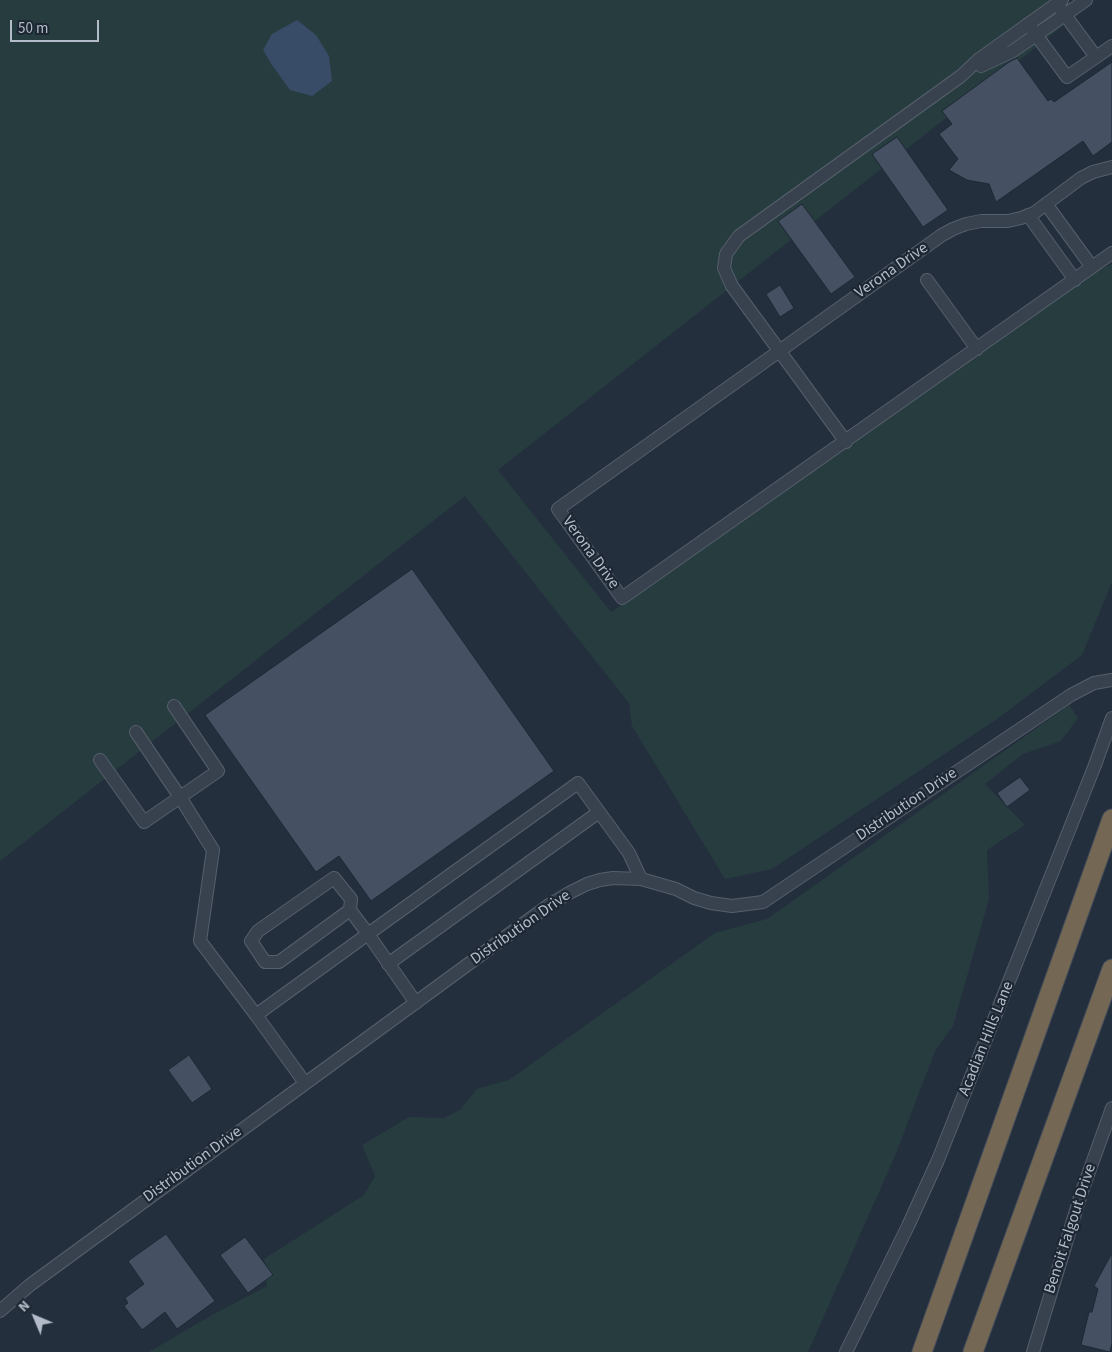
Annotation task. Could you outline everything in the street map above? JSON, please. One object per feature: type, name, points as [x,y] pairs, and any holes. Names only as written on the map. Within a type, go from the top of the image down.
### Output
[{"type":"highway","points":[[922,1352],[1112,819]]},
{"type":"highway","points":[[973,1352],[1112,969]]},
{"type":"street","points":[[961,76],[1013,51],[1086,0]]},
{"type":"street","points":[[846,442],[728,279],[724,268],[724,260],[729,248],[747,231],[961,76],[978,60],[1059,2],[1065,15],[1096,58]]},
{"type":"street","points":[[1028,24],[1067,77],[1112,46]]},
{"type":"street","name":"Verona Drive","points":[[1112,167],[1093,172],[1081,178],[1028,215],[1008,221],[981,221],[952,229],[558,509],[622,598],[1112,253]]},
{"type":"street","points":[[1046,204],[1092,267]]},
{"type":"street","points":[[1028,215],[1074,280]]},
{"type":"street","points":[[928,280],[978,349]]},
{"type":"street","name":"Distribution Drive","points":[[0,1311],[30,1285],[549,905],[569,893],[600,880],[613,878],[641,879],[676,889],[694,898],[712,903],[732,906],[763,902],[1071,695],[1094,683],[1112,680]]},
{"type":"street","points":[[100,760],[144,822],[218,771],[174,706]]},
{"type":"street","name":"Acadian Hills Lane","points":[[846,1352],[938,1160],[1086,790],[1112,718]]},
{"type":"street","points":[[136,732],[213,850],[200,941],[305,1083]]},
{"type":"street","points":[[256,1015],[578,783],[629,853],[641,879]]},
{"type":"street","points":[[388,964],[599,812]]},
{"type":"street","points":[[350,910],[279,962],[265,962],[251,940],[258,931],[334,878],[351,899],[350,910],[416,1003]]},
{"type":"street","name":"Benoit Falgout Drive","points":[[1033,1352],[1078,1204],[1112,1108]]},
{"type":"green space","points":[[0,0],[1056,0],[1072,19],[498,470],[611,612],[1095,272],[1112,264],[1112,582],[1082,655],[997,719],[772,869],[725,879],[632,726],[629,703],[465,496],[0,861]]},
{"type":"green space","points":[[1069,705],[1078,718],[1061,741],[1023,754],[985,784],[1025,825],[987,850],[989,899],[953,1026],[935,1051],[895,1156],[808,1352],[149,1352],[212,1315],[267,1286],[264,1259],[364,1195],[375,1176],[362,1145],[409,1117],[444,1118],[460,1110],[477,1089],[509,1080],[715,933],[767,919]]},
{"type":"water","points":[[297,20],[316,35],[329,56],[332,81],[312,96],[290,90],[263,50],[272,34]]},
{"type":"building","points":[[1017,58],[1048,101],[1051,99],[1054,102],[1112,62],[1112,142],[1093,156],[1083,141],[996,202],[989,184],[967,180],[949,170],[958,159],[939,134],[952,124],[942,111]]},
{"type":"building","points":[[897,137],[948,210],[923,227],[872,154]]},
{"type":"building","points":[[802,204],[855,277],[831,294],[778,221]]},
{"type":"building","points":[[780,285],[794,308],[780,317],[766,294]]},
{"type":"building","points":[[412,569],[554,771],[371,901],[339,856],[316,872],[205,715]]},
{"type":"building","points":[[1020,777],[1030,790],[1007,807],[997,793]]},
{"type":"building","points":[[189,1055],[212,1089],[192,1103],[168,1070]]},
{"type":"building","points":[[166,1234],[215,1301],[177,1329],[165,1312],[142,1330],[124,1306],[128,1303],[125,1298],[144,1284],[128,1261]]},
{"type":"building","points":[[245,1237],[273,1275],[248,1293],[220,1255]]},
{"type":"building","points":[[1112,1253],[1112,1343],[1110,1352],[1081,1345],[1089,1312],[1092,1312],[1098,1289],[1094,1286]]}]
